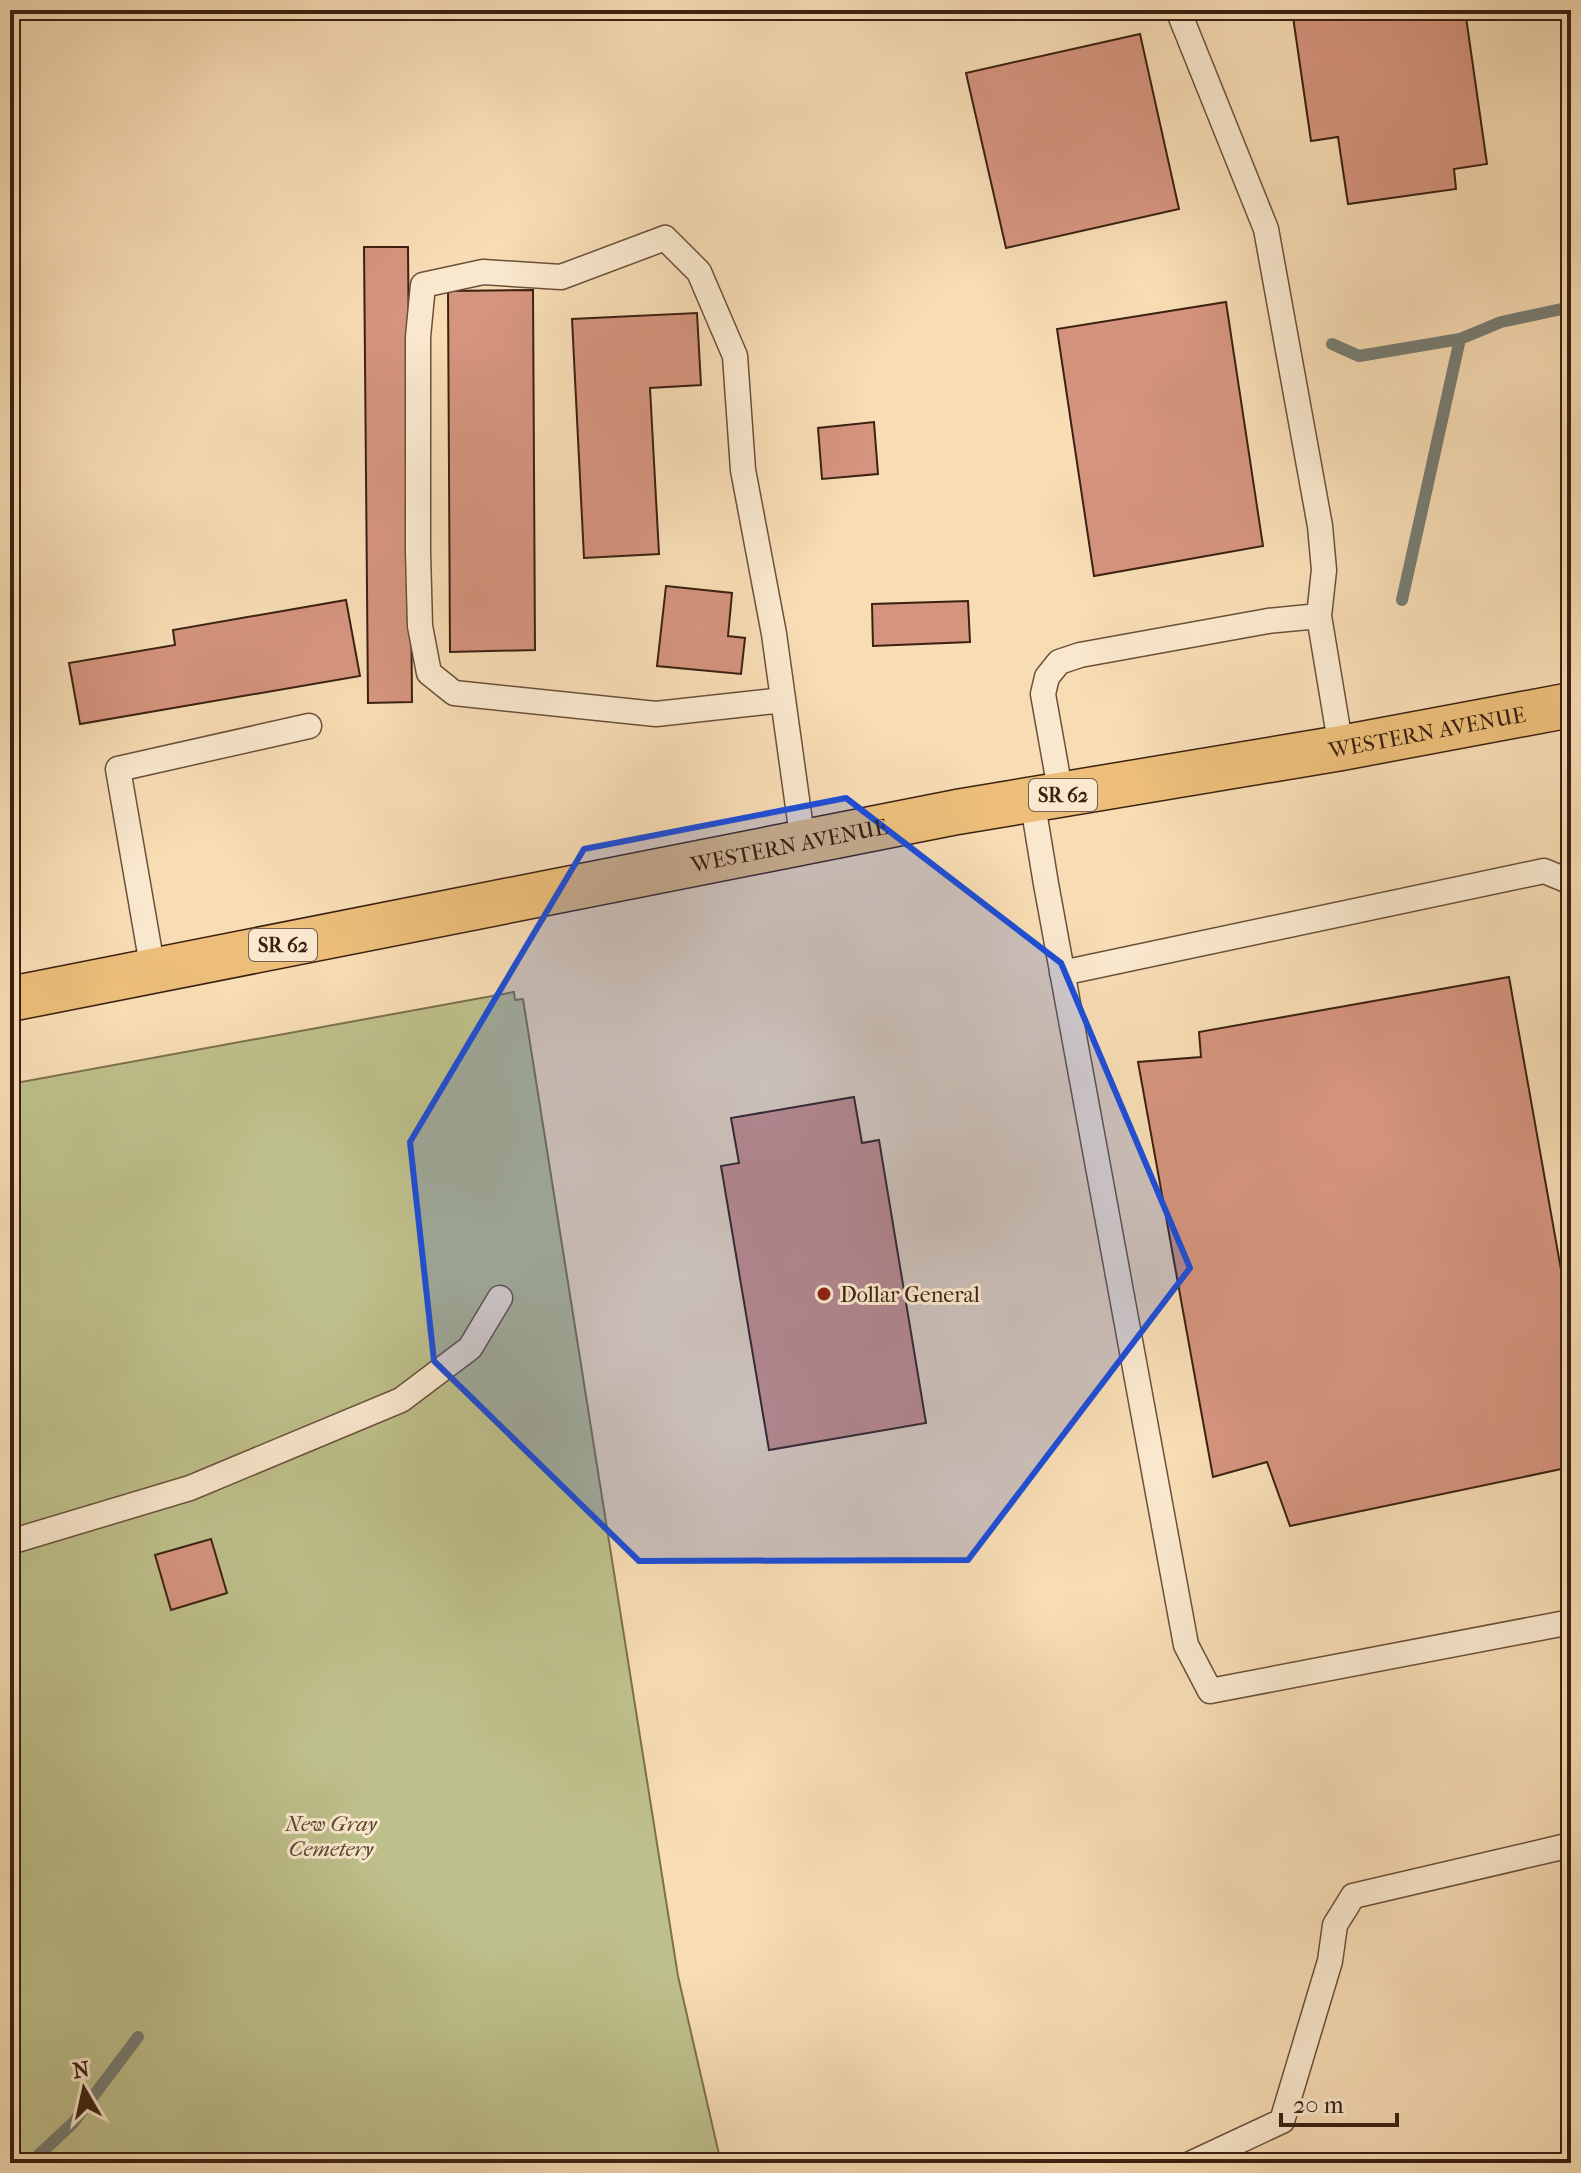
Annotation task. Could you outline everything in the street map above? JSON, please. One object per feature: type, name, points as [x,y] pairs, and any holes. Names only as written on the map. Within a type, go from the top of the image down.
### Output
[{"type":"main road","name":"WESTERN AVENUE","points":[[10,999],[957,812],[1341,748],[1571,705]]},
{"type":"lane","points":[[1178,10],[1266,229],[1320,526],[1324,570],[1319,616],[1341,748]]},
{"type":"lane","points":[[783,700],[656,714],[454,693],[429,673],[420,626],[418,552],[418,337],[423,285],[483,272],[561,277],[665,238],[699,272],[735,356],[743,470],[774,634],[803,843]]},
{"type":"lane","points":[[1319,616],[1268,621],[1080,655],[1059,662],[1047,677],[1043,694],[1047,797],[1062,973],[1186,1645],[1210,1691],[1571,1622]]},
{"type":"lane","points":[[153,971],[118,769],[309,726]]},
{"type":"lane","points":[[1062,973],[1544,871],[1571,882]]},
{"type":"lane","points":[[10,1542],[190,1488],[401,1400],[470,1348],[500,1298]]},
{"type":"lane","points":[[1192,2163],[1282,2121],[1330,1961],[1335,1925],[1353,1896],[1571,1845]]},
{"type":"highlighted area","points":[[846,798],[1061,963],[1190,1268],[968,1560],[639,1561],[434,1361],[410,1142],[584,849]]},
{"type":"green space","name":"New Gray Cemetery","points":[[514,992],[515,1000],[523,999],[678,1976],[721,2163],[10,2163],[10,1084]]},
{"type":"building","points":[[1292,10],[1465,10],[1487,164],[1454,169],[1456,189],[1348,204],[1338,137],[1311,141]]},
{"type":"building","points":[[1140,34],[1179,209],[1006,248],[966,73]]},
{"type":"building","points":[[364,247],[408,247],[412,702],[368,703]]},
{"type":"building","points":[[533,290],[535,650],[450,652],[448,291]]},
{"type":"building","points":[[1226,302],[1263,546],[1094,576],[1057,329]]},
{"type":"building","points":[[697,313],[701,385],[650,388],[659,554],[584,558],[572,319]]},
{"type":"building","points":[[874,422],[878,474],[822,479],[818,428]]},
{"type":"building","points":[[666,586],[732,593],[728,636],[745,638],[741,674],[657,666]]},
{"type":"building","points":[[346,600],[360,676],[80,724],[69,663],[175,645],[173,630]]},
{"type":"building","points":[[968,601],[970,642],[873,646],[872,604]]},
{"type":"building","points":[[1509,977],[1571,1326],[1571,1467],[1290,1526],[1267,1462],[1213,1477],[1138,1062],[1201,1057],[1199,1032]]},
{"type":"building","name":"Dollar General","points":[[854,1097],[862,1143],[879,1140],[926,1423],[769,1450],[721,1166],[739,1163],[731,1118]]},
{"type":"building","points":[[211,1539],[227,1593],[171,1610],[155,1555]]},
{"type":"waterway","points":[[1332,344],[1359,356],[1460,339],[1501,322],[1571,307]]},
{"type":"waterway","points":[[1402,600],[1460,339]]},
{"type":"waterway","points":[[30,2163],[73,2123],[138,2037]]},
{"type":"place","name":"Dollar General","points":[[824,1294]]}]
